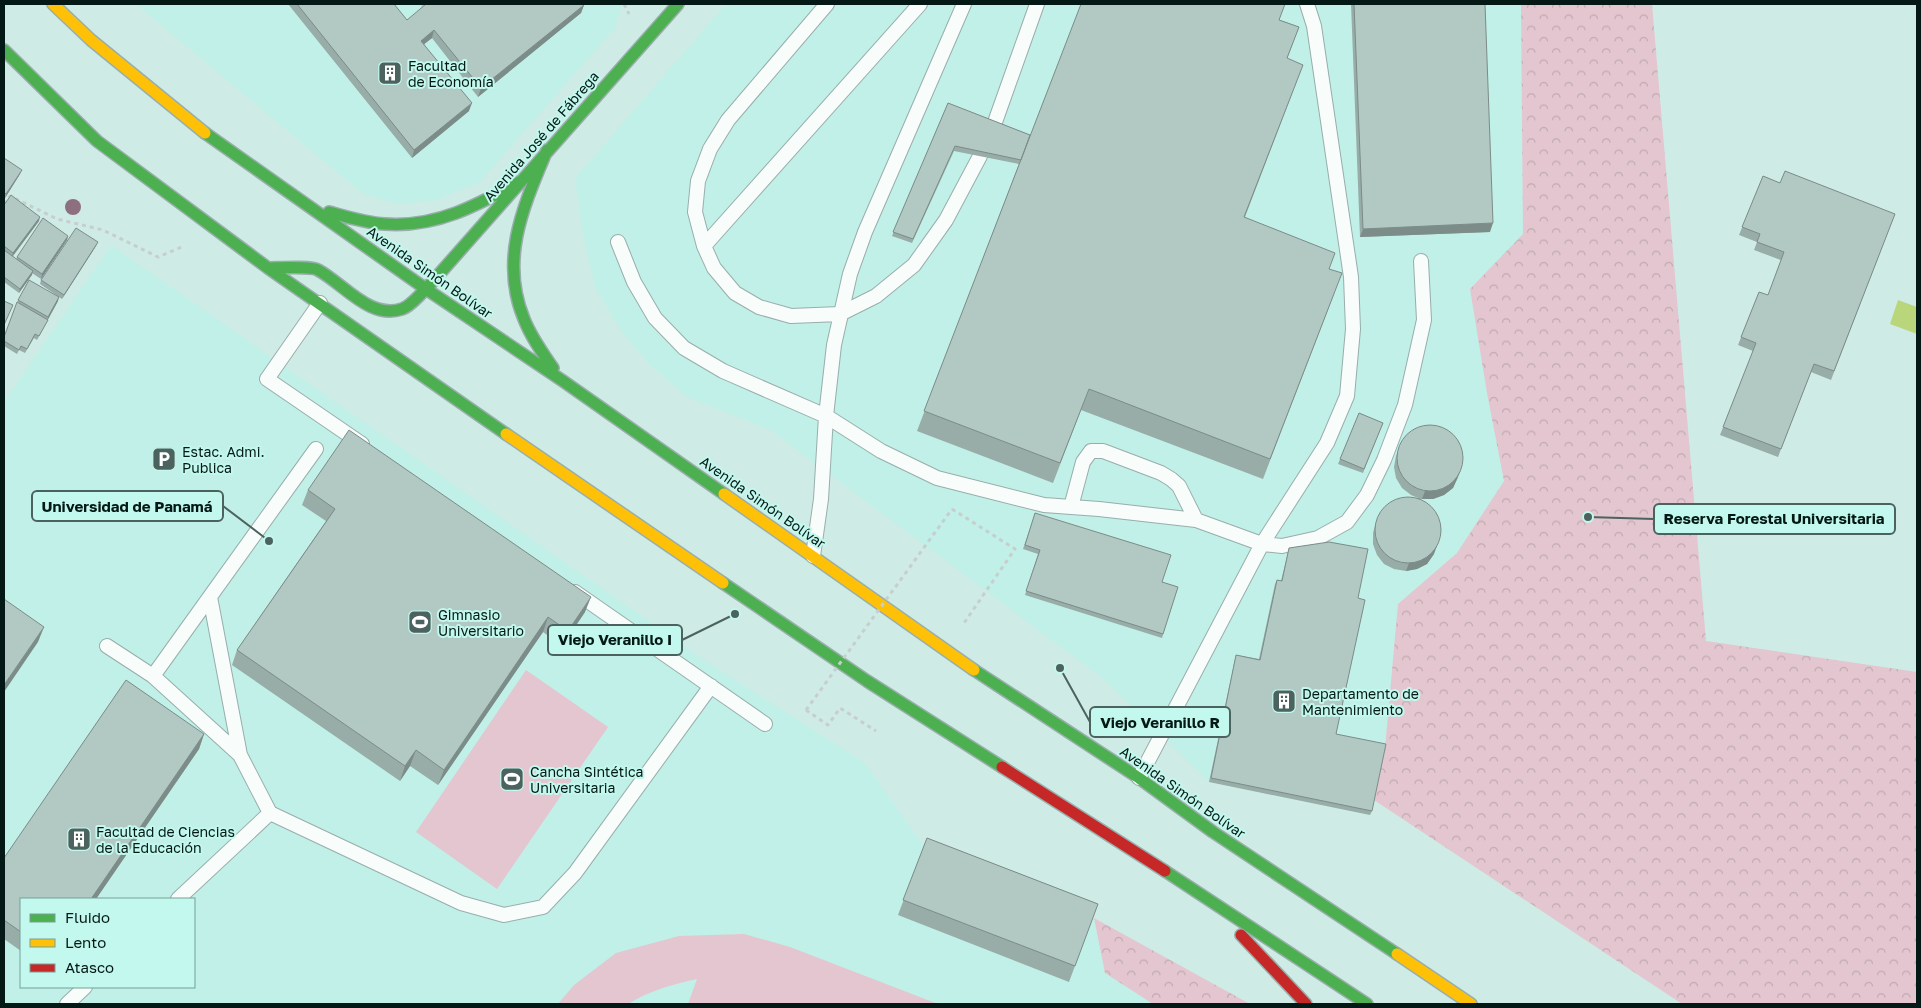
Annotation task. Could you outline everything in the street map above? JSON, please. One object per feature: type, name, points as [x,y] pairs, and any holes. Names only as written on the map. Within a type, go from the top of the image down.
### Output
[{"type":"main road","name":"Avenida Simón Bolívar","points":[[53,4],[91,40],[204,132],[426,289],[563,381],[1006,692],[1139,778],[1213,832],[1471,1004]]},
{"type":"main road","name":"Avenida José de Fábrega","points":[[268,268],[316,269],[367,305],[383,311],[402,309],[409,305],[426,289],[678,4]]},
{"type":"main road","points":[[4,50],[97,141],[268,268],[455,399],[810,643],[1367,1004]]},
{"type":"main road","points":[[547,150],[526,200],[521,218],[514,257],[515,278],[521,312],[529,331],[563,381]]},
{"type":"main road","points":[[309,206],[372,224],[389,226],[422,224],[462,213],[521,181]]},
{"type":"main road","points":[[1172,876],[1248,942],[1306,1004]]},
{"type":"lane","points":[[827,4],[728,120],[710,149],[698,181],[696,212],[704,246],[714,268],[735,293],[759,307],[791,316],[840,314],[876,296],[914,265],[946,220],[980,156]]},
{"type":"lane","points":[[704,246],[920,4]]},
{"type":"lane","points":[[813,556],[834,345],[850,274],[865,232],[964,4]]},
{"type":"lane","points":[[994,125],[1037,4]]},
{"type":"lane","points":[[1139,778],[1262,544],[1326,443],[1347,396],[1352,339],[1351,277],[1314,26],[1307,4]]},
{"type":"lane","points":[[618,242],[634,282],[655,318],[684,348],[723,371],[826,416],[882,451],[937,478],[1044,505],[1196,520],[1262,544],[1282,546],[1318,538],[1347,522],[1367,495],[1384,460],[1405,405],[1417,356],[1424,320],[1421,261]]},
{"type":"lane","points":[[320,303],[267,379],[375,453]]},
{"type":"lane","points":[[153,676],[316,449]]},
{"type":"lane","points":[[1070,507],[1083,462],[1091,452],[1104,451],[1161,473],[1171,479],[1179,486],[1196,520]]},
{"type":"lane","points":[[563,584],[765,724]]},
{"type":"lane","points":[[210,598],[240,755],[270,813],[460,903],[504,915],[543,906],[576,873],[711,686]]},
{"type":"lane","points":[[107,646],[153,676],[240,755]]},
{"type":"lane","points":[[179,898],[270,813]]},
{"type":"lane","points":[[67,1004],[84,988]]},
{"type":"path","points":[[422,4],[423,6],[426,4]]},
{"type":"path","points":[[4,204],[10,196],[57,220],[103,230],[158,258],[184,246]]},
{"type":"path","points":[[876,732],[840,708],[828,725],[806,710],[952,509],[1014,549],[978,602]]},
{"type":"shaded area","points":[[136,4],[619,4],[621,6],[616,27],[480,182],[436,200],[399,204],[363,194]]},
{"type":"shaded area","points":[[726,4],[1521,4],[1523,234],[1470,289],[1504,481],[1457,553],[1398,604],[1385,748],[1370,815],[1209,782],[1100,676],[770,430],[687,397],[652,367],[623,334],[595,287],[583,235],[575,178]]},
{"type":"shaded area","points":[[111,245],[712,665],[865,763],[926,849],[1094,918],[1105,973],[1153,1004],[4,1004],[4,402]]},
{"type":"shaded area","points":[[1898,300],[1917,307],[1917,334],[1890,324]]},
{"type":"green space","points":[[1521,4],[1652,4],[1706,641],[1917,672],[1917,1004],[1682,1004],[1374,800],[1385,748],[1398,604],[1457,553],[1504,481],[1470,289],[1523,234]]},
{"type":"green space","name":"Cancha Sintética Universitaria","points":[[526,670],[608,727],[497,889],[416,832]]},
{"type":"green space","points":[[1094,918],[1250,1004],[1153,1004],[1105,973]]},
{"type":"green space","points":[[744,934],[790,947],[938,1004],[688,1004],[697,979],[661,988],[628,1004],[558,1004],[574,985],[616,953],[679,936]]},
{"type":"building","name":"Facultad de Economía","points":[[297,4],[394,4],[407,20],[426,4],[584,5],[481,88],[434,30],[421,41],[472,103],[414,150]]},
{"type":"building","points":[[1081,4],[1285,4],[1279,20],[1299,27],[1287,58],[1303,65],[1244,217],[1335,253],[1329,269],[1342,273],[1270,459],[1089,389],[1060,463],[924,411]]},
{"type":"building","points":[[1354,4],[1485,4],[1493,223],[1363,229]]},
{"type":"building","points":[[948,103],[1030,135],[1021,160],[955,146],[913,239],[893,232]]},
{"type":"building","points":[[4,158],[22,170],[6,194],[4,192]]},
{"type":"building","points":[[1785,171],[1895,214],[1834,371],[1814,364],[1781,449],[1723,427],[1756,343],[1741,337],[1759,292],[1768,295],[1784,252],[1757,242],[1760,234],[1742,227],[1763,176],[1780,183]]},
{"type":"building","points":[[11,195],[40,217],[13,253],[4,246],[4,205]]},
{"type":"building","points":[[43,218],[68,236],[42,274],[17,257]]},
{"type":"building","points":[[76,228],[98,242],[64,295],[41,280]]},
{"type":"building","points":[[4,250],[33,271],[20,289],[4,277]]},
{"type":"building","points":[[29,280],[59,297],[48,317],[18,300]]},
{"type":"building","points":[[4,301],[13,305],[4,325]]},
{"type":"building","points":[[17,302],[48,320],[39,336],[35,334],[27,349],[21,346],[19,350],[4,341]]},
{"type":"building","points":[[1359,413],[1383,423],[1364,469],[1340,459]]},
{"type":"building","points":[[1430,425],[1443,428],[1453,435],[1460,445],[1463,458],[1460,471],[1453,481],[1443,488],[1430,491],[1417,488],[1407,481],[1400,471],[1397,458],[1400,445],[1407,435],[1417,428]]},
{"type":"building","name":"Gimnasio Universitario","points":[[349,430],[591,597],[568,631],[548,617],[444,770],[416,750],[405,766],[237,650],[335,509],[308,490]]},
{"type":"building","points":[[1408,497],[1421,499],[1431,507],[1439,517],[1441,530],[1439,543],[1431,553],[1421,561],[1408,563],[1395,561],[1385,553],[1377,543],[1375,530],[1377,517],[1385,507],[1395,499]]},
{"type":"building","points":[[1035,513],[1171,555],[1162,582],[1178,587],[1163,634],[1026,591],[1040,550],[1025,545]]},
{"type":"building","name":"Departamento de Mantenimiento","points":[[1329,542],[1368,549],[1358,598],[1365,600],[1336,734],[1386,744],[1372,811],[1211,778],[1236,655],[1260,660],[1277,580],[1282,581],[1289,548]]},
{"type":"building","points":[[4,599],[44,627],[4,685]]},
{"type":"building","name":"Facultad de Ciencias de la Educación","points":[[126,680],[204,734],[92,898],[20,898],[20,931],[4,920],[4,858]]},
{"type":"building","points":[[927,838],[1098,904],[1075,966],[903,900]]},
{"type":"traffic: fast","points":[[426,289],[678,4]]},
{"type":"traffic: fast","points":[[4,50],[97,141],[268,268],[506,434]]},
{"type":"traffic: fast","points":[[205,133],[426,289],[563,381],[724,494]]},
{"type":"traffic: fast","points":[[547,150],[530,191],[517,233],[514,275],[517,297],[524,319],[533,338],[553,368]]},
{"type":"traffic: fast","points":[[329,212],[357,220],[378,223],[404,224],[422,222],[456,213],[473,206],[521,181]]},
{"type":"traffic: fast","points":[[268,268],[318,270],[358,299],[379,310],[390,311],[405,308],[426,289]]},
{"type":"traffic: fast","points":[[723,583],[867,681],[1002,767]]},
{"type":"traffic: fast","points":[[974,670],[1139,778],[1213,832],[1397,954]]},
{"type":"traffic: fast","points":[[1165,871],[1367,1004]]},
{"type":"traffic: slow","points":[[53,4],[91,40],[205,133]]},
{"type":"traffic: slow","points":[[506,434],[723,583]]},
{"type":"traffic: slow","points":[[724,494],[974,670]]},
{"type":"traffic: slow","points":[[1397,954],[1471,1004]]},
{"type":"traffic: jam","points":[[1002,767],[1165,871]]},
{"type":"traffic: jam","points":[[1241,935],[1306,1004]]},
{"type":"place","name":"Facultad de Economía","points":[[390,73]]},
{"type":"place","name":"Estac. Admi. Publica","points":[[164,459]]},
{"type":"place","name":"Reserva Forestal Universitaria","points":[[1588,517]]},
{"type":"place","name":"Universidad de Panamá","points":[[269,541]]},
{"type":"place","name":"Viejo Veranillo I","points":[[735,614]]},
{"type":"place","name":"Gimnasio Universitario","points":[[420,622]]},
{"type":"place","name":"Viejo Veranillo R","points":[[1060,668]]},
{"type":"place","name":"Departamento de Mantenimiento","points":[[1284,701]]},
{"type":"place","name":"Cancha Sintética Universitaria","points":[[512,779]]},
{"type":"place","name":"Facultad de Ciencias de la Educación","points":[[79,839]]}]
